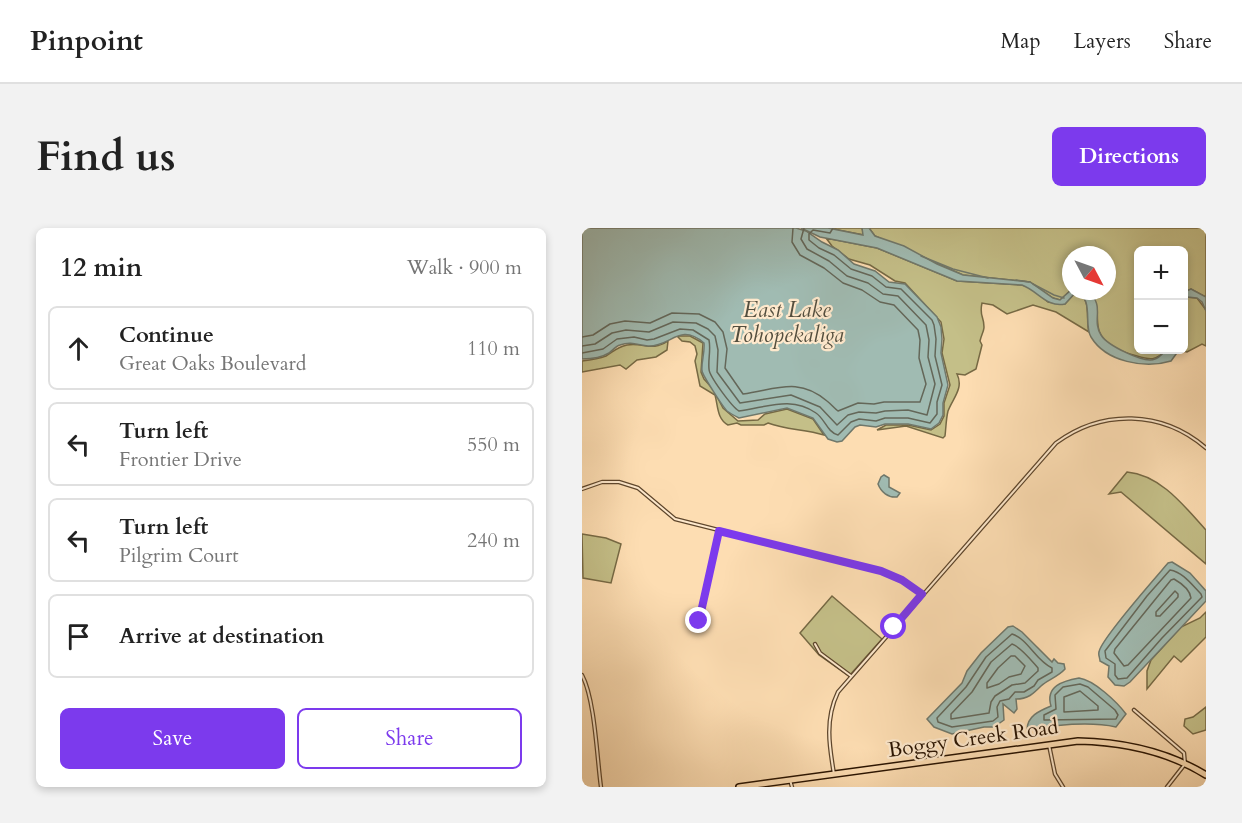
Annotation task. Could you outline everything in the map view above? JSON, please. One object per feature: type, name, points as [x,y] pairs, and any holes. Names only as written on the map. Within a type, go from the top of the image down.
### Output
[{"type":"main road","name":"Boggy Creek Road","points":[[739,787],[1078,741],[1114,743],[1142,748],[1185,764],[1206,775]]},
{"type":"street","points":[[834,774],[828,722],[835,699],[851,676],[1046,452],[1074,432],[1099,421],[1122,418],[1146,419],[1167,424],[1184,432],[1206,448]]},
{"type":"street","points":[[582,489],[602,482],[619,482],[637,488],[675,519],[881,571],[902,580],[922,594]]},
{"type":"street","points":[[699,626],[719,531]]},
{"type":"street","points":[[815,644],[820,653],[851,676]]},
{"type":"street","points":[[582,675],[591,707],[601,787]]},
{"type":"street","points":[[1134,710],[1184,753],[1185,764],[1167,787]]},
{"type":"street","points":[[1048,744],[1055,774],[1063,787]]},
{"type":"street","points":[[790,780],[792,787]]},
{"type":"shaded area","points":[[828,228],[862,228],[864,235]]},
{"type":"shaded area","points":[[869,228],[1206,228],[1206,297],[1191,289],[1188,290],[1188,246],[1134,246],[1134,354],[1162,354],[1153,359],[1146,358],[1125,352],[1107,342],[1098,326],[1094,300],[1116,300],[1116,246],[1062,246],[1062,298],[1060,300],[1053,298],[1030,282],[963,275],[875,236]]},
{"type":"shaded area","points":[[826,238],[877,248],[957,281],[1022,285],[1031,288],[1048,302],[1065,304],[1069,300],[1084,300],[1089,332],[1056,312],[1033,305],[1007,314],[993,305],[982,303],[984,329],[976,369],[965,375],[957,374],[959,388],[948,411],[945,436],[943,438],[906,426],[877,430],[886,425],[908,425],[931,430],[940,424],[944,416],[944,403],[950,385],[942,353],[944,339],[941,322],[905,283],[895,281],[870,265],[849,259],[832,246]]},
{"type":"shaded area","points":[[1188,297],[1197,298],[1206,310],[1206,346],[1202,344],[1188,351]]},
{"type":"shaded area","points":[[677,336],[690,336],[703,343],[701,372],[704,379],[713,389],[723,408],[738,421],[758,420],[765,414],[787,409],[813,419],[824,435],[768,423],[728,425],[720,416],[715,395],[700,386],[695,361],[697,354],[695,346],[690,342],[682,341]]},
{"type":"shaded area","points":[[668,341],[667,350],[656,357],[637,360],[626,369],[620,365],[582,372],[582,361],[606,356],[618,348],[633,344],[657,346]]},
{"type":"shaded area","points":[[1127,472],[1151,479],[1171,493],[1206,530],[1206,564],[1121,492],[1109,494]]},
{"type":"shaded area","points":[[582,534],[606,538],[621,544],[611,583],[583,578]]},
{"type":"shaded area","points":[[832,596],[882,639],[849,676],[819,655],[800,633]]},
{"type":"shaded area","points":[[1206,612],[1206,637],[1181,662],[1174,656],[1147,689],[1147,671],[1151,660],[1181,627],[1200,618]]},
{"type":"shaded area","points":[[1206,707],[1206,730],[1193,734],[1184,726],[1185,719],[1193,717]]},
{"type":"water","name":"East Lake Tohopekaliga","points":[[582,228],[796,228],[806,231],[838,250],[854,264],[875,271],[889,282],[905,284],[937,317],[941,327],[941,353],[948,385],[943,403],[943,415],[939,423],[931,429],[908,424],[885,424],[876,427],[860,425],[855,427],[842,441],[837,442],[828,439],[813,418],[787,408],[739,418],[725,408],[703,374],[704,343],[688,335],[681,335],[656,345],[624,344],[603,356],[582,359]]},
{"type":"water","points":[[801,228],[828,228],[863,235],[862,228],[869,228],[875,236],[904,246],[963,275],[1030,282],[1053,298],[1069,300],[1065,304],[1053,304],[1022,285],[957,281],[877,248],[820,237]]},
{"type":"water","points":[[1191,289],[1206,297],[1206,311],[1202,302],[1197,298],[1188,297],[1188,290]]},
{"type":"water","points":[[1085,300],[1095,300],[1097,324],[1101,335],[1110,344],[1126,353],[1150,360],[1162,354],[1176,354],[1171,361],[1150,364],[1138,364],[1116,358],[1098,346],[1091,337]]},
{"type":"water","points":[[884,475],[889,478],[889,487],[900,493],[897,497],[888,495],[879,487],[878,484]]},
{"type":"water","points":[[1172,562],[1190,573],[1206,591],[1206,601],[1130,682],[1124,686],[1115,685],[1108,677],[1109,666],[1100,661],[1099,653],[1102,645],[1118,622],[1168,563]]},
{"type":"water","points":[[1013,626],[1052,662],[1054,659],[1064,664],[1065,669],[1030,695],[1016,699],[1017,709],[1014,713],[1003,704],[1004,720],[994,727],[952,734],[934,727],[927,719],[962,683],[967,671],[981,653],[1008,627]]},
{"type":"water","points":[[1079,678],[1098,687],[1126,714],[1116,727],[1072,724],[1027,730],[1031,718],[1051,706],[1050,699],[1053,689],[1062,683]]},
{"type":"waterway","points":[[921,256],[953,269],[988,278]]},
{"type":"waterway","points":[[1016,280],[1029,282]]},
{"type":"waterway","points":[[1033,284],[1062,297]]},
{"type":"route","points":[[699,621],[719,531],[881,571],[902,580],[922,594],[894,627]]}]
